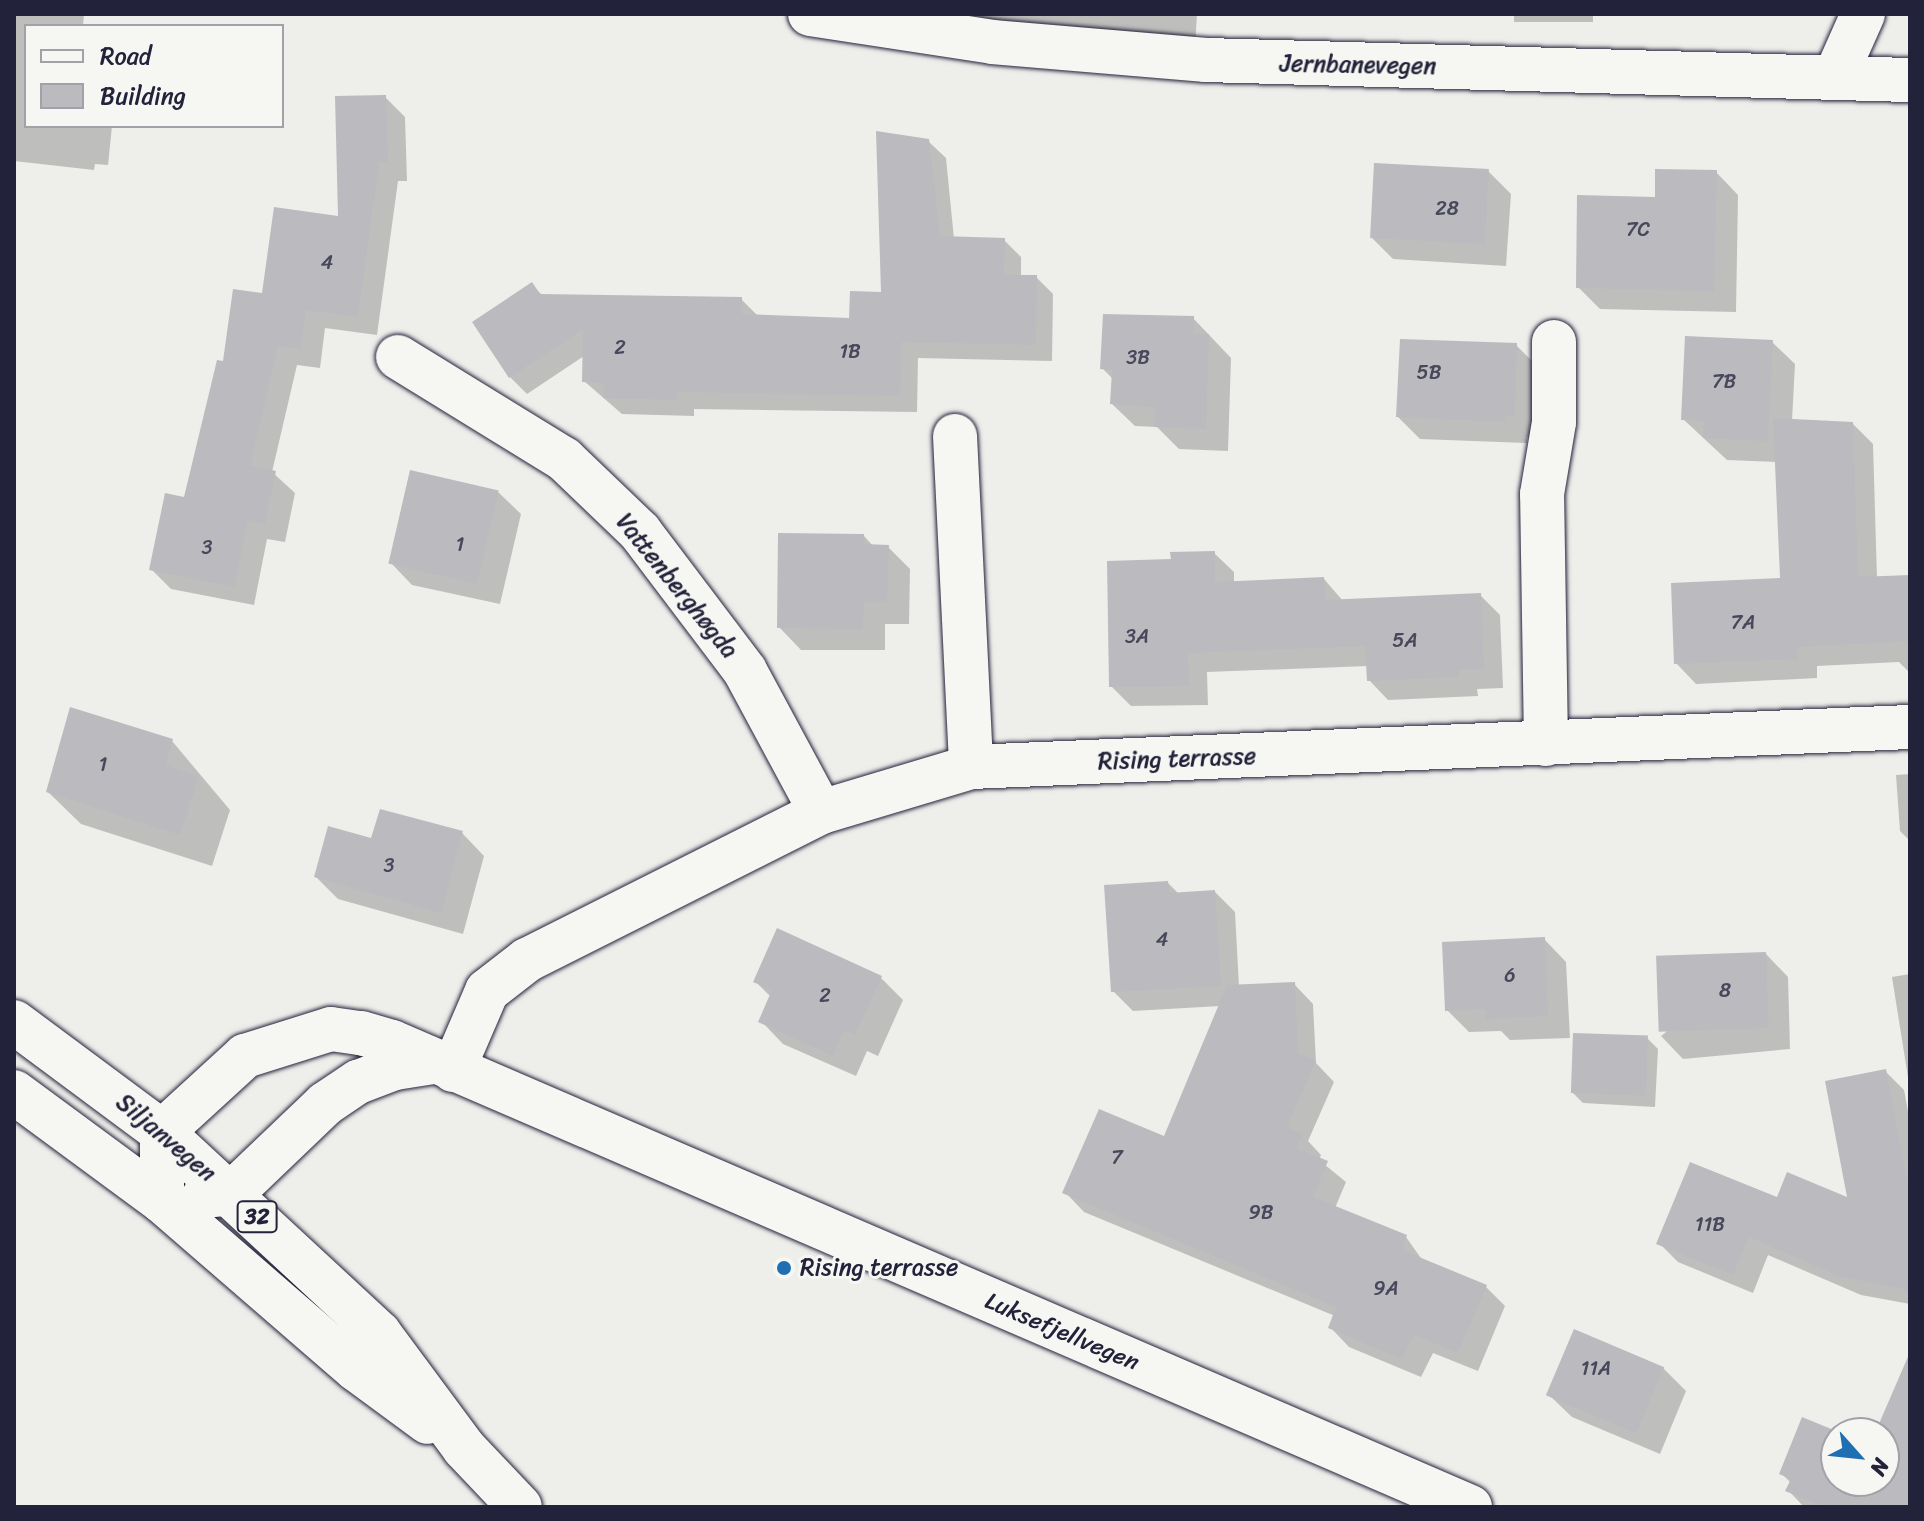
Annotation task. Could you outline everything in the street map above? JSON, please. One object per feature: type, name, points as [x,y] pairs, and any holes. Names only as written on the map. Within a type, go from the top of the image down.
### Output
[{"type":"street","name":"Jernbanevegen","points":[[810,14],[992,42],[1206,60],[1910,80]]},
{"type":"street","points":[[1835,77],[1863,14]]},
{"type":"street","points":[[1546,744],[1542,494],[1554,422],[1554,342]]},
{"type":"street","name":"Vattenberghøgda","points":[[398,357],[564,459],[640,532],[745,671],[821,812]]},
{"type":"street","points":[[955,436],[971,767]]},
{"type":"street","name":"Rising terrasse","points":[[443,1066],[487,991],[527,960],[821,812],[971,767],[1910,727]]},
{"type":"street","name":"Siljanvegen","points":[[14,1022],[162,1132],[232,1193],[379,1333],[464,1448],[520,1507]]},
{"type":"street","name":"Luksefjellvegen","points":[[162,1132],[245,1056],[293,1037],[331,1029],[361,1033],[1470,1507]]},
{"type":"street","points":[[162,1132],[162,1201],[232,1193],[325,1104],[358,1082],[443,1066]]},
{"type":"street","name":"Siljanvegen","points":[[14,1092],[162,1201],[356,1369],[464,1448]]},
{"type":"building","points":[[386,95],[388,162],[379,162],[358,317],[306,310],[301,349],[278,346],[250,466],[276,471],[265,524],[248,520],[234,587],[149,570],[165,493],[184,497],[217,360],[223,361],[233,289],[262,293],[274,207],[338,216],[335,96]]},
{"type":"building","points":[[876,131],[929,139],[940,236],[1005,238],[1004,275],[1037,275],[1036,345],[902,342],[900,396],[678,392],[678,400],[603,398],[604,383],[582,382],[583,329],[509,378],[472,322],[532,282],[540,294],[742,297],[742,314],[849,318],[850,291],[881,292]]},
{"type":"building","points":[[1374,163],[1489,169],[1485,244],[1370,238]]},
{"type":"building","points":[[1655,169],[1717,170],[1714,291],[1576,288],[1577,195],[1655,197]]},
{"type":"building","points":[[1103,314],[1194,316],[1194,334],[1209,334],[1206,429],[1154,427],[1155,407],[1110,404],[1112,370],[1100,369]]},
{"type":"building","points":[[1685,336],[1773,340],[1768,441],[1703,438],[1704,421],[1681,420]]},
{"type":"building","points":[[1400,339],[1517,343],[1515,416],[1505,416],[1505,422],[1396,417]]},
{"type":"building","points":[[1773,418],[1853,422],[1858,577],[1910,575],[1910,641],[1798,647],[1798,659],[1674,664],[1671,583],[1780,578]]},
{"type":"building","points":[[410,470],[499,490],[477,584],[388,564]]},
{"type":"building","points":[[778,533],[864,534],[864,544],[889,545],[887,602],[864,602],[863,629],[777,628]]},
{"type":"building","points":[[1215,551],[1215,582],[1324,577],[1325,600],[1481,593],[1484,669],[1458,670],[1459,677],[1367,681],[1365,646],[1188,653],[1189,686],[1109,687],[1107,561],[1171,559],[1170,552]]},
{"type":"building","points":[[70,707],[173,739],[165,765],[199,776],[180,835],[46,792]]},
{"type":"building","points":[[380,809],[463,831],[441,913],[314,877],[328,826],[371,838]]},
{"type":"building","points":[[1168,881],[1169,893],[1215,890],[1221,986],[1111,992],[1104,885]]},
{"type":"building","points":[[777,928],[882,976],[855,1035],[844,1030],[833,1056],[758,1022],[772,990],[753,982]]},
{"type":"building","points":[[1545,937],[1548,1016],[1486,1019],[1486,1009],[1445,1011],[1442,942]]},
{"type":"building","points":[[1766,952],[1769,1028],[1659,1032],[1656,956]]},
{"type":"building","points":[[1295,982],[1298,1053],[1316,1061],[1287,1127],[1303,1134],[1297,1148],[1328,1161],[1313,1197],[1407,1235],[1402,1250],[1487,1285],[1458,1353],[1414,1335],[1402,1359],[1328,1328],[1336,1307],[1062,1193],[1099,1109],[1164,1136],[1227,985]]},
{"type":"building","points":[[1573,1033],[1648,1036],[1646,1096],[1571,1093]]},
{"type":"building","points":[[1886,1069],[1910,1197],[1910,1290],[1841,1277],[1749,1237],[1733,1275],[1656,1244],[1690,1162],[1777,1197],[1787,1172],[1847,1197],[1825,1081]]},
{"type":"building","points":[[1574,1329],[1664,1367],[1636,1434],[1546,1395]]},
{"type":"building","points":[[1910,1352],[1910,1507],[1825,1507],[1785,1491],[1791,1479],[1779,1474],[1802,1417],[1820,1424],[1820,1497],[1900,1497],[1900,1417],[1882,1417]]},
{"type":"place","name":"Rising terrasse","points":[[784,1268]]}]
